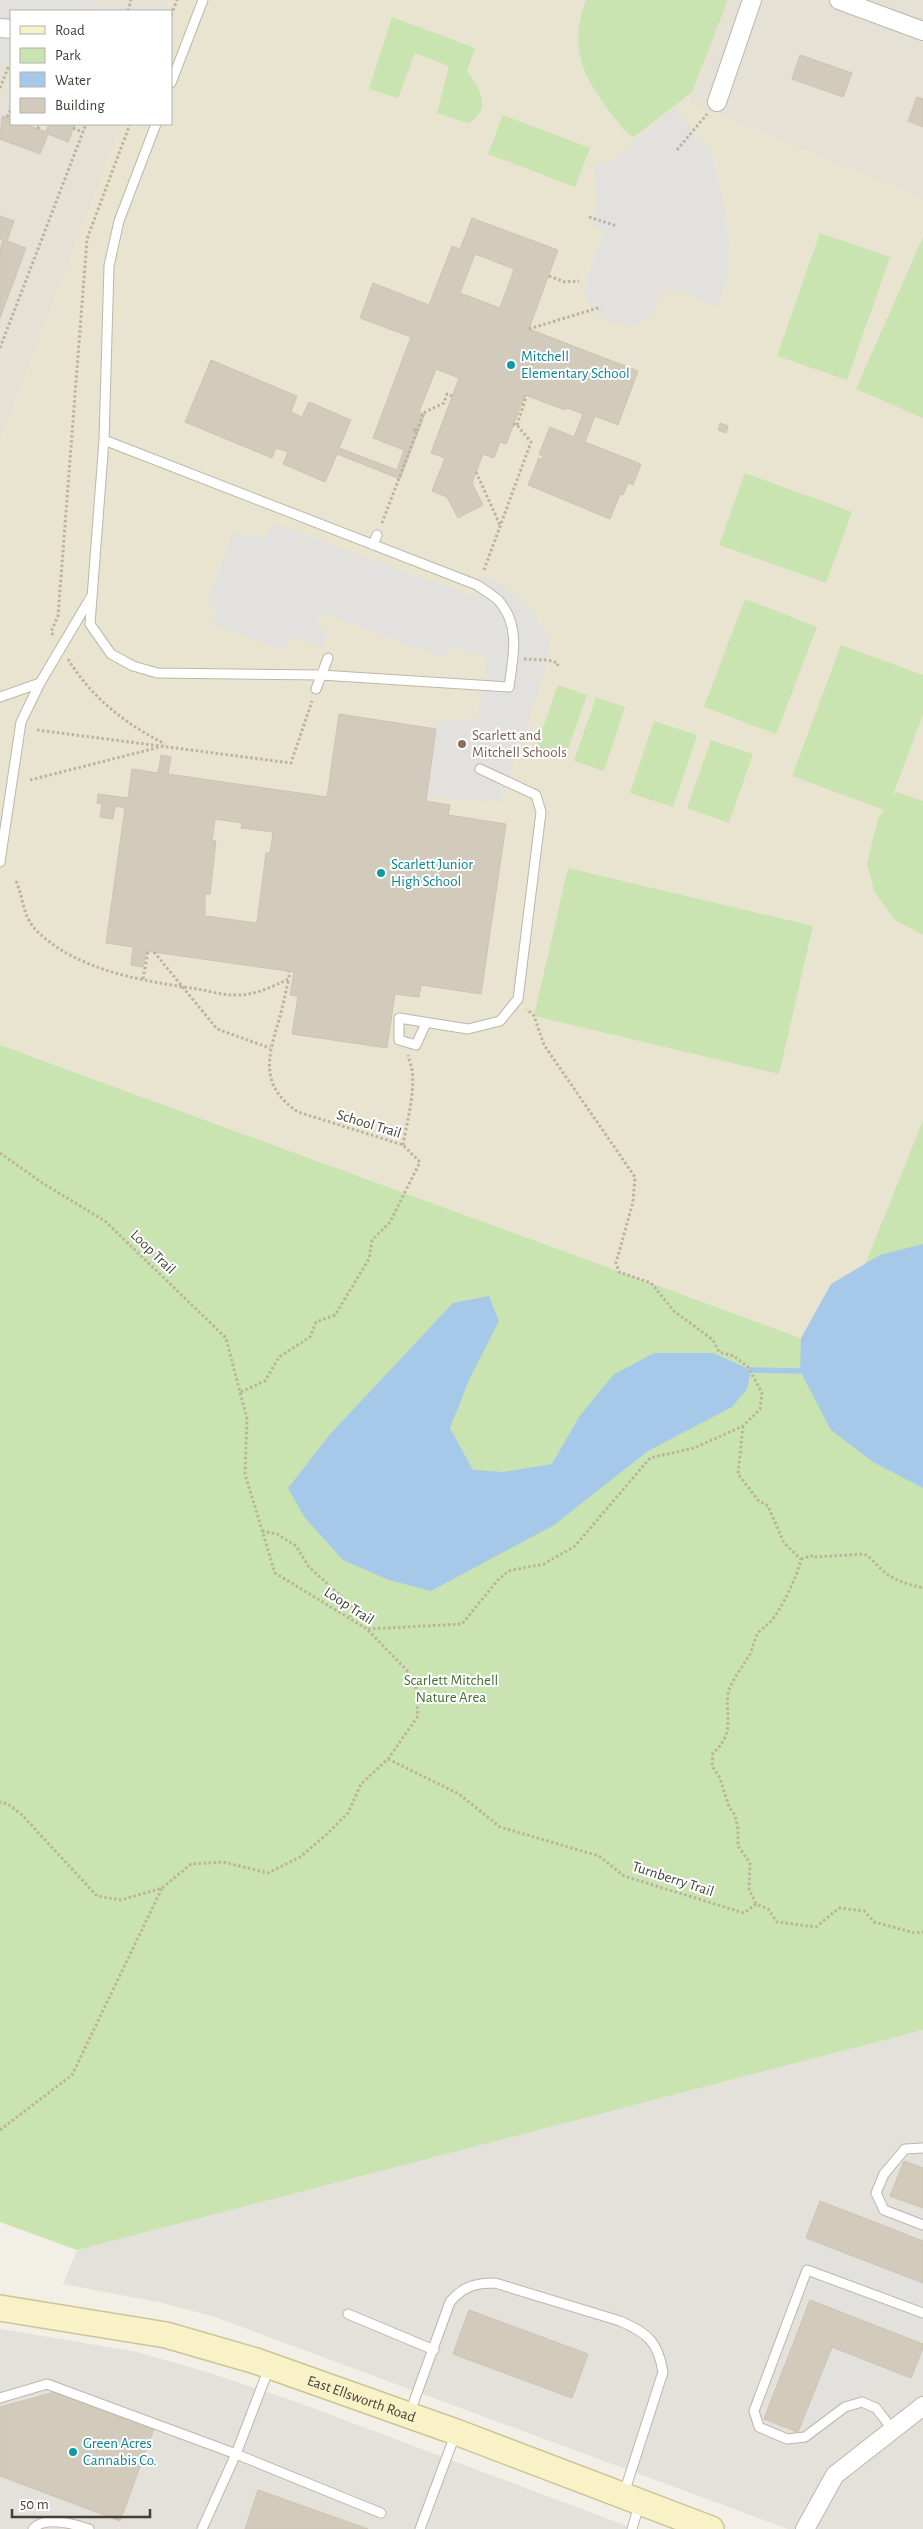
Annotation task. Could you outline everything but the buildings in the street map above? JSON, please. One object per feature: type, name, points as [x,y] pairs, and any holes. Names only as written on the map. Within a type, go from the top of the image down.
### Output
[{"type":"main road","name":"East Ellsworth Road","points":[[0,2308],[166,2335],[270,2366],[456,2432],[711,2529]]},
{"type":"street","points":[[717,102],[752,0]]},
{"type":"street","points":[[839,0],[923,31]]},
{"type":"street","points":[[805,2529],[836,2475],[923,2406]]},
{"type":"lane","points":[[172,80],[203,0]]},
{"type":"lane","points":[[104,440],[477,585],[499,601],[511,622],[516,642],[509,687],[322,675],[157,673],[133,666],[111,654],[90,624],[104,440],[109,266],[119,221],[156,125]]},
{"type":"lane","points":[[374,545],[378,536]]},
{"type":"lane","points":[[0,862],[3,856],[21,722],[40,682],[93,594]]},
{"type":"lane","points":[[316,689],[328,658]]},
{"type":"lane","points":[[0,697],[40,682]]},
{"type":"lane","points":[[426,1023],[416,1045],[399,1040],[399,1018],[468,1029],[500,1021],[518,999],[541,812],[536,796],[480,769]]},
{"type":"lane","points":[[923,2148],[906,2150],[884,2174],[876,2193],[884,2210],[923,2224]]},
{"type":"lane","points":[[893,2430],[876,2408],[862,2402],[846,2407],[805,2437],[788,2439],[759,2427],[754,2410],[807,2270],[923,2313]]},
{"type":"lane","points":[[409,2415],[450,2302],[458,2292],[474,2284],[495,2283],[529,2292],[635,2327],[651,2339],[660,2353],[663,2372],[632,2499],[632,2529]]},
{"type":"lane","points":[[348,2314],[434,2350]]},
{"type":"lane","points":[[202,2529],[236,2454],[270,2366]]},
{"type":"lane","points":[[0,2398],[47,2384],[236,2454],[381,2513]]},
{"type":"lane","points":[[420,2529],[456,2432]]},
{"type":"lane","points":[[33,2529],[36,2525],[51,2521],[89,2529]]},
{"type":"path","points":[[172,12],[177,0]]},
{"type":"path","points":[[0,88],[10,65]]},
{"type":"path","points":[[676,150],[717,102]]},
{"type":"path","points":[[7,117],[10,111]]},
{"type":"path","points":[[38,129],[40,125]]},
{"type":"path","points":[[0,348],[86,125]]},
{"type":"path","points":[[55,638],[51,632],[58,616],[87,239],[130,125]]},
{"type":"path","points":[[73,128],[83,132]]},
{"type":"path","points":[[589,218],[617,226]]},
{"type":"path","points":[[549,276],[565,282],[579,281]]},
{"type":"path","points":[[528,329],[601,306]]},
{"type":"path","points":[[378,536],[423,414],[444,403],[447,394],[452,396]]},
{"type":"path","points":[[484,570],[531,442],[515,424],[526,398],[524,396]]},
{"type":"path","points":[[412,430],[417,431]]},
{"type":"path","points":[[476,472],[501,525]]},
{"type":"path","points":[[513,658],[548,660],[558,664],[557,667]]},
{"type":"path","points":[[68,659],[82,681],[106,707],[137,730],[167,746]]},
{"type":"path","points":[[37,730],[291,763],[316,689]]},
{"type":"path","points":[[30,780],[167,746]]},
{"type":"path","points":[[16,880],[25,916],[37,932],[50,942],[89,963],[143,980],[234,995],[254,993],[288,979]]},
{"type":"path","points":[[143,980],[148,951]]},
{"type":"path","points":[[154,952],[217,1029],[270,1048]]},
{"type":"path","name":"School Trail","points":[[241,1392],[265,1382],[279,1356],[310,1337],[316,1322],[335,1315],[369,1259],[372,1240],[390,1222],[420,1162],[403,1145],[306,1116],[288,1106],[270,1077],[270,1048],[289,972]]},
{"type":"path","points":[[367,1629],[462,1624],[497,1581],[508,1571],[544,1564],[575,1546],[650,1458],[694,1448],[743,1426],[760,1409],[762,1393],[759,1384],[748,1367],[734,1356],[719,1352],[713,1340],[674,1311],[651,1283],[619,1272],[616,1263],[633,1202],[635,1177],[544,1044],[534,1016],[518,999]]},
{"type":"path","points":[[403,1145],[409,1119],[412,1082],[408,1042]]},
{"type":"path","name":"Loop Trail","points":[[0,1153],[105,1221],[226,1338],[247,1418],[245,1474],[275,1573],[367,1629],[415,1679],[418,1716],[388,1759],[361,1784],[348,1812],[326,1835],[300,1857],[268,1873],[223,1862],[191,1864],[162,1888],[121,1900],[97,1896],[22,1815],[8,1804],[0,1802]]},
{"type":"path","points":[[743,1426],[738,1474],[758,1500],[768,1506],[784,1543],[801,1559]]},
{"type":"path","points":[[262,1531],[278,1534],[296,1546],[310,1567],[354,1608],[350,1618]]},
{"type":"path","points":[[801,1559],[814,1555],[816,1557],[864,1554],[881,1569],[904,1584],[923,1588]]},
{"type":"path","points":[[801,1559],[795,1578],[772,1620],[758,1633],[749,1656],[731,1684],[727,1696],[729,1709],[728,1726],[721,1746],[713,1753],[712,1766],[720,1778],[729,1807],[735,1815],[738,1829],[738,1846],[750,1863],[749,1889],[756,1904],[768,1909],[777,1922],[816,1927],[839,1908],[864,1911],[874,1922],[915,1933],[923,1932]]},
{"type":"path","name":"Turnberry Trail","points":[[388,1759],[458,1794],[500,1827],[599,1856],[624,1876],[744,1913],[756,1904]]},
{"type":"path","points":[[0,2130],[72,2075],[162,1888]]},
{"type":"shaded area","points":[[0,0],[169,0],[165,10],[10,10],[10,125],[122,125],[0,442]]},
{"type":"shaded area","points":[[0,0],[97,1],[94,10],[10,10],[10,65],[0,65]]},
{"type":"shaded area","name":"Scarlett and Mitchell Schools","points":[[169,0],[728,0],[688,103],[923,199],[923,1120],[831,1349],[0,1045],[0,442],[122,125],[172,125],[172,10],[165,10]]},
{"type":"shaded area","points":[[728,0],[923,0],[923,199],[688,103]]},
{"type":"shaded area","points":[[675,107],[710,151],[723,197],[729,242],[728,277],[717,307],[675,290],[668,290],[661,294],[652,314],[639,324],[627,326],[611,323],[597,315],[584,293],[586,280],[604,230],[590,225],[597,199],[594,164],[611,161]]},
{"type":"shaded area","points":[[272,523],[471,596],[477,585],[487,577],[517,595],[533,612],[550,643],[545,671],[501,802],[427,797],[436,729],[435,722],[477,719],[488,658],[452,645],[447,659],[320,612],[316,626],[328,632],[322,648],[291,636],[284,651],[212,624],[218,610],[206,604],[233,532],[265,539]]},
{"type":"shaded area","points":[[923,2030],[923,2529],[788,2529],[215,2317],[163,2303],[63,2284],[77,2250]]},
{"type":"shaded area","points":[[918,2145],[923,2147],[923,2168],[911,2163]]},
{"type":"shaded area","points":[[806,2238],[923,2283],[923,2344],[785,2290]]},
{"type":"shaded area","points":[[0,2329],[137,2352],[210,2373],[299,2403],[635,2529],[0,2529]]},
{"type":"shaded area","points":[[832,2347],[885,2367],[876,2389],[854,2406],[831,2432],[803,2422]]},
{"type":"green space","points":[[586,0],[728,0],[692,92],[634,137],[627,133],[603,102],[585,72],[580,56],[578,39],[580,21]]},
{"type":"green space","points":[[392,17],[475,48],[467,71],[480,92],[482,99],[480,112],[475,118],[468,123],[437,113],[449,66],[415,53],[398,98],[369,89]]},
{"type":"green space","points":[[503,115],[590,148],[575,187],[488,154]]},
{"type":"green space","points":[[820,233],[890,257],[847,380],[777,356]]},
{"type":"green space","points":[[923,237],[923,418],[856,389]]},
{"type":"green space","points":[[745,473],[852,512],[826,583],[719,545]]},
{"type":"green space","points":[[745,599],[817,627],[776,734],[704,707]]},
{"type":"green space","points":[[841,645],[923,675],[923,714],[892,798],[897,792],[923,801],[923,935],[895,920],[874,891],[867,863],[878,819],[884,810],[792,776]]},
{"type":"green space","points":[[558,685],[587,695],[565,757],[536,747]]},
{"type":"green space","points":[[596,697],[625,707],[604,771],[574,761]]},
{"type":"green space","points":[[654,721],[697,735],[673,807],[630,793]]},
{"type":"green space","points":[[711,740],[753,754],[729,823],[687,808]]},
{"type":"green space","points":[[568,868],[813,926],[779,1074],[534,1016]]},
{"type":"green space","name":"Scarlett Mitchell Nature Area","points":[[0,1045],[831,1349],[923,1120],[923,2030],[77,2250],[0,2222]]},
{"type":"water","points":[[923,1244],[923,1488],[873,1462],[831,1430],[800,1371],[801,1338],[831,1284],[880,1255]]},
{"type":"water","points":[[489,1296],[499,1321],[469,1380],[450,1428],[473,1470],[503,1472],[552,1464],[579,1417],[613,1375],[654,1353],[713,1353],[751,1370],[747,1389],[732,1407],[648,1451],[554,1525],[431,1591],[389,1580],[343,1560],[305,1518],[288,1488],[331,1433],[453,1303]]},
{"type":"waterway","points":[[751,1370],[800,1371]]},
{"type":"place","name":"Mitchell Elementary School","points":[[511,365]]},
{"type":"place","name":"Scarlett and Mitchell Schools","points":[[462,744]]},
{"type":"place","name":"Scarlett Junior High School","points":[[381,873]]},
{"type":"place","name":"Green Acres Cannabis Co.","points":[[73,2452]]}]
